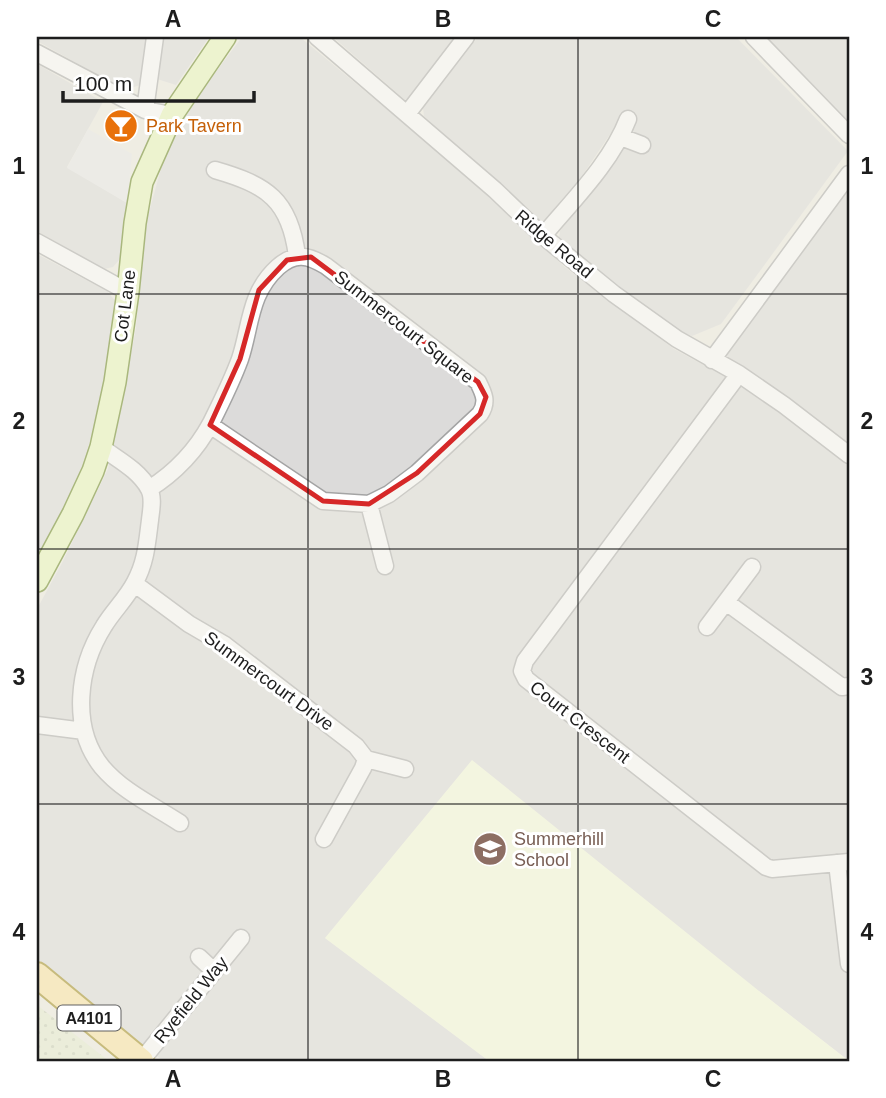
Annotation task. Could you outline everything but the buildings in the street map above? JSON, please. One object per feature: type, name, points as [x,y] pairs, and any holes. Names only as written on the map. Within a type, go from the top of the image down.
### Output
[{"type":"main road","name":"A4101","points":[[37,975],[141,1061]]},
{"type":"street","points":[[145,110],[155,37]]},
{"type":"street","name":"Cot Lane","points":[[37,579],[55,550],[83,493],[101,447],[115,383],[142,182],[172,115],[225,37]]},
{"type":"street","name":"Ridge Road","points":[[317,37],[614,295],[712,360],[739,374],[849,455]]},
{"type":"street","points":[[407,114],[466,37]]},
{"type":"street","points":[[754,37],[849,135]]},
{"type":"street","points":[[37,53],[145,110],[172,115]]},
{"type":"street","points":[[543,236],[621,137],[628,119]]},
{"type":"street","points":[[621,137],[642,145]]},
{"type":"street","points":[[149,489],[184,463],[210,425],[240,359],[251,308],[259,290],[272,272],[286,260],[297,256],[290,222],[281,206],[256,185],[215,170]]},
{"type":"street","points":[[712,360],[849,174]]},
{"type":"street","points":[[37,242],[128,292]]},
{"type":"street","name":"Summercourt Square","points":[[297,256],[311,257],[326,266],[478,382],[486,397],[480,414],[417,473],[389,494],[369,504]]},
{"type":"street","name":"Court Crescent","points":[[739,374],[525,661],[522,671],[526,679],[766,867],[772,869],[843,862]]},
{"type":"street","points":[[210,425],[323,501],[369,504],[385,566]]},
{"type":"street","points":[[101,447],[137,473],[149,489],[152,499],[146,557],[135,584],[92,646],[81,698],[84,731],[94,755],[118,782],[180,823]]},
{"type":"street","points":[[707,627],[752,567]]},
{"type":"street","name":"Summercourt Drive","points":[[135,584],[189,624],[225,645],[356,746],[366,760]]},
{"type":"street","points":[[726,602],[842,688],[849,686]]},
{"type":"street","points":[[37,724],[84,731]]},
{"type":"street","points":[[324,839],[366,760],[405,769]]},
{"type":"street","points":[[843,862],[849,964]]},
{"type":"street","name":"Ryefield Way","points":[[141,1061],[242,938]]},
{"type":"street","points":[[199,957],[214,971]]},
{"type":"highlighted area","points":[[311,257],[326,266],[478,382],[486,397],[480,414],[417,473],[369,504],[323,501],[210,425],[240,359],[259,290],[287,260]]},
{"type":"shaded area","points":[[37,37],[146,37],[140,85],[125,90],[37,41]]},
{"type":"shaded area","points":[[160,37],[209,37],[176,85],[154,78]]},
{"type":"shaded area","points":[[242,37],[300,37],[491,196],[566,268],[674,349],[713,370],[849,190],[849,1061],[759,991],[325,938],[489,1061],[163,1061],[37,959],[37,609],[108,469],[136,328],[143,234],[162,165],[186,112]]},
{"type":"shaded area","points":[[333,37],[457,37],[413,94],[405,100]]},
{"type":"shaded area","points":[[478,37],[736,37],[848,151],[721,324],[692,336],[671,327],[626,294],[559,238],[560,231],[625,146],[637,138],[623,115],[582,176],[546,221],[538,220],[424,116],[423,108]]},
{"type":"shaded area","points":[[766,37],[849,37],[849,122]]},
{"type":"shaded area","points":[[37,64],[103,102],[67,167],[127,203],[120,259],[113,267],[104,269],[37,231]]},
{"type":"shaded area","points":[[88,129],[132,154],[127,203],[67,168]]},
{"type":"shaded area","points":[[37,254],[107,291],[117,303],[102,403],[75,488],[37,558]]},
{"type":"shaded area","name":"Summerhill School","points":[[472,760],[849,1061],[489,1061],[325,938]]},
{"type":"shaded area","points":[[37,1005],[109,1061],[37,1061]]},
{"type":"place","name":"Park Tavern","points":[[121,126]]},
{"type":"place","name":"Summerhill School","points":[[490,849]]}]
